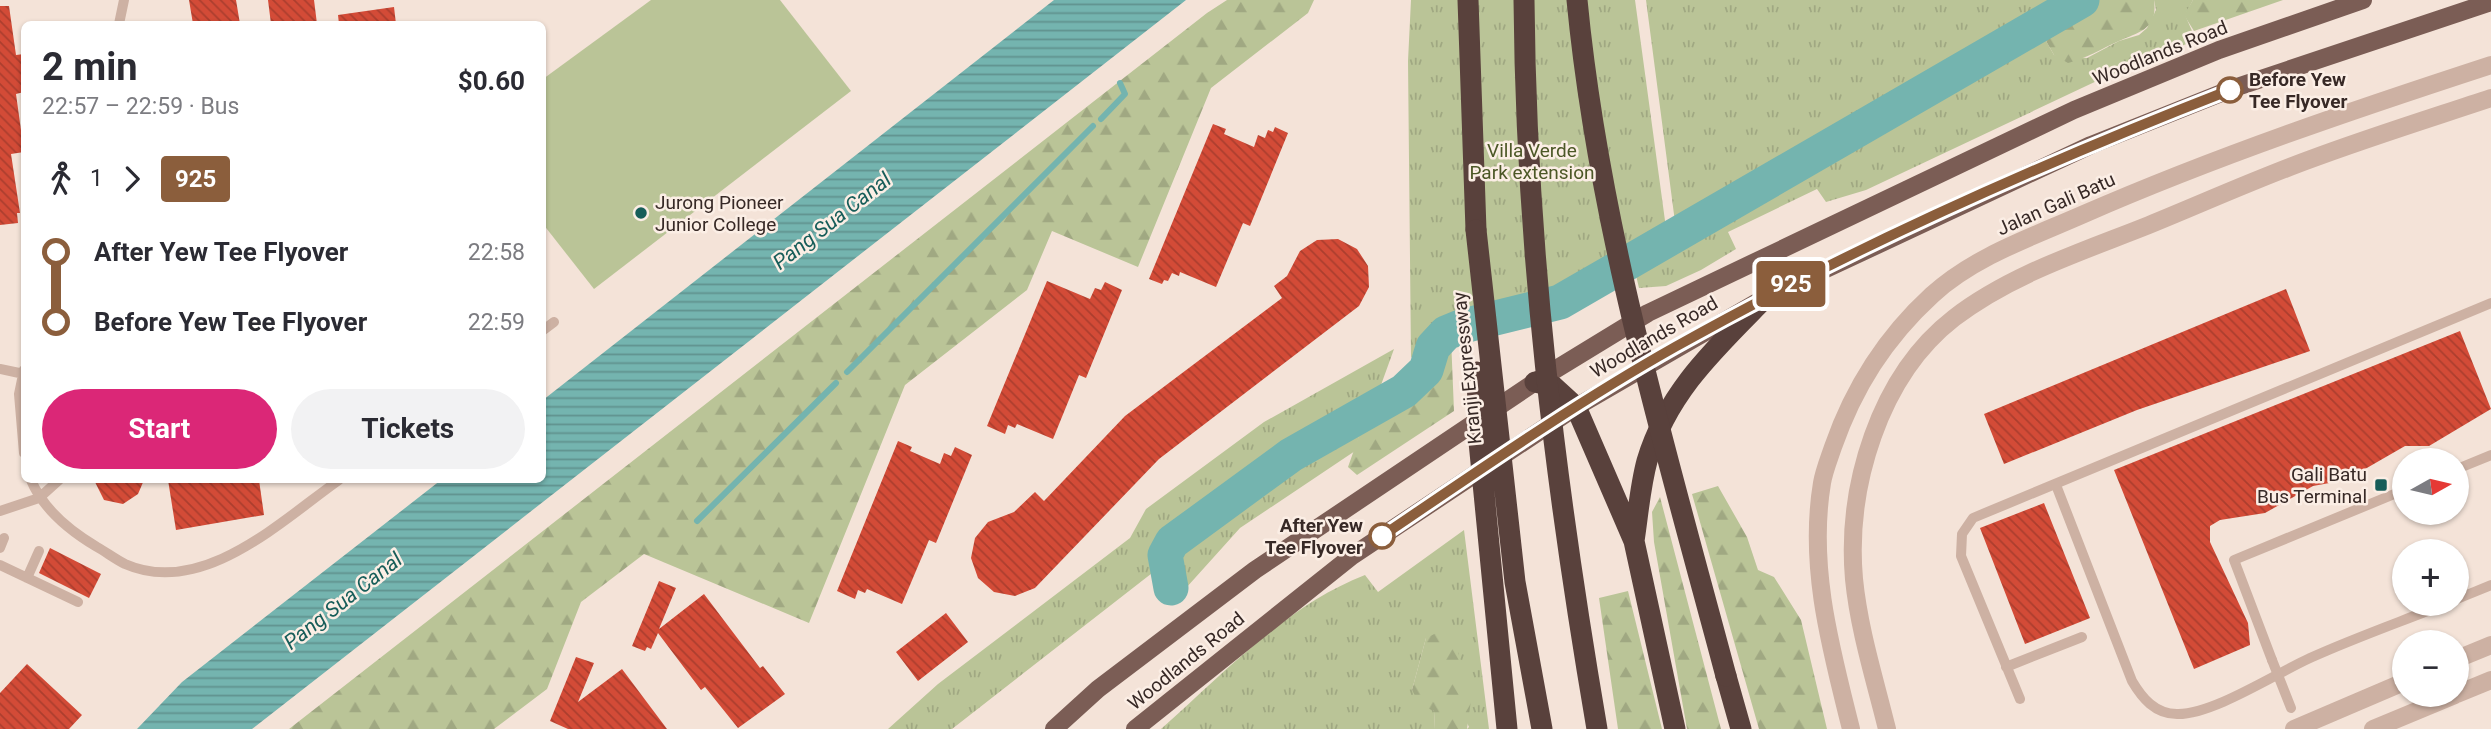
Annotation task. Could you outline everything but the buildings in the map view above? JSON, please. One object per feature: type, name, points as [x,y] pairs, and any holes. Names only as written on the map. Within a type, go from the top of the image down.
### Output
[{"type":"highway","name":"Kranji Expressway","points":[[1468,0],[1476,230],[1511,555],[1542,729]]},
{"type":"highway","points":[[1524,0],[1525,79],[1538,314],[1571,578],[1597,729]]},
{"type":"highway","points":[[1577,0],[1596,134],[1631,310],[1741,729]]},
{"type":"highway","points":[[1476,230],[1479,442],[1507,729]]},
{"type":"highway","points":[[1634,541],[1646,465],[1669,407],[1686,382],[1766,297]]},
{"type":"highway","points":[[1535,382],[1553,386],[1576,407],[1634,541],[1675,729]]},
{"type":"main road","name":"Woodlands Road","points":[[1054,729],[1098,689],[1255,570],[1535,382],[1648,313],[2074,110],[2220,50],[2363,0]]},
{"type":"main road","name":"Woodlands Road","points":[[1135,729],[1352,556],[1576,407],[1766,297],[2091,145],[2234,88],[2491,2]]},
{"type":"main road","points":[[1648,313],[1639,330],[1645,345],[1659,351],[1672,349]]},
{"type":"street","name":"Jalan Gali Batu","points":[[1851,729],[1820,589],[1818,532],[1822,482],[1849,402],[1874,359],[1905,323],[1934,293],[1975,265],[2026,236],[2300,128],[2491,65]]},
{"type":"street","points":[[1887,729],[1854,580],[1853,534],[1865,465],[1881,418],[1904,376],[1930,341],[1954,318],[1993,292],[2040,269],[2311,159],[2491,98]]},
{"type":"street","points":[[2469,654],[2491,645]]},
{"type":"street","points":[[2469,689],[2491,680]]},
{"type":"street","points":[[2296,728],[2392,687]]},
{"type":"street","points":[[2373,729],[2425,707]]},
{"type":"lane","points":[[120,21],[124,0]]},
{"type":"lane","points":[[2020,699],[1961,556],[1962,534],[1973,518],[2491,303]]},
{"type":"lane","points":[[546,328],[554,322]]},
{"type":"lane","points":[[0,369],[21,372]]},
{"type":"lane","points":[[21,385],[21,418]]},
{"type":"lane","points":[[2469,464],[2491,455]]},
{"type":"lane","points":[[32,483],[39,498],[77,535],[126,564],[160,572],[191,570],[218,561],[269,531],[335,483]]},
{"type":"lane","points":[[0,511],[39,498],[56,483]]},
{"type":"lane","points":[[2056,485],[2132,681],[2152,707],[2174,715],[2197,713],[2310,658],[2415,616]]},
{"type":"lane","points":[[2296,728],[2291,708],[2234,560],[2392,495]]},
{"type":"lane","points":[[27,578],[39,551]]},
{"type":"lane","points":[[0,565],[78,602]]},
{"type":"lane","points":[[2469,594],[2491,585]]},
{"type":"lane","points":[[2006,667],[2082,637]]},
{"type":"green space","points":[[651,0],[780,0],[851,91],[594,289],[546,228],[546,77]]},
{"type":"green space","points":[[1227,0],[1314,0],[1308,13],[1211,88],[1138,267],[1052,231],[1027,290],[905,385],[809,623],[644,554],[581,602],[547,689],[494,729],[289,729],[1207,13]]},
{"type":"green space","name":"Villa Verde Park extension","points":[[1411,0],[1635,0],[1666,228],[1555,291],[1454,314],[1432,325],[1411,358],[1408,61]]},
{"type":"green space","points":[[1646,0],[2052,0],[1675,222]]},
{"type":"green space","points":[[2099,0],[2154,0],[2155,10],[2150,23],[2140,32],[2081,59],[2068,63],[2054,55],[2041,32]]},
{"type":"green space","points":[[2154,0],[2193,0],[2185,15],[2196,40],[2101,79],[1866,190],[1826,202],[1817,189],[1728,232],[1736,249],[1701,270],[1666,286],[1639,288],[1634,267],[2041,32],[2054,55],[2087,58],[2119,41],[2139,35],[2147,28],[2156,10]]},
{"type":"green space","points":[[2193,0],[2283,0],[2194,31],[2184,15]]},
{"type":"green space","points":[[1451,338],[1454,411],[1357,475],[1348,467],[1360,433],[1380,413],[1425,384],[1441,350]]},
{"type":"green space","points":[[1394,349],[1381,385],[1277,448],[1169,527],[1153,553],[1156,570],[952,729],[888,729],[938,684],[1130,538],[1146,509],[1264,422]]},
{"type":"green space","points":[[1380,413],[1360,433],[1355,451],[1240,528],[1186,588],[1179,550],[1185,538],[1295,461]]},
{"type":"green space","points":[[1718,486],[1747,537],[1758,570],[1774,577],[1801,620],[1827,729],[1759,729],[1692,494]]},
{"type":"green space","points":[[1660,497],[1721,729],[1687,729],[1654,542],[1652,512]]},
{"type":"green space","points":[[1464,530],[1489,729],[1467,729],[1469,727],[1426,638],[1412,690],[1434,711],[1435,729],[1161,729],[1232,664],[1309,604],[1365,575],[1378,592]]},
{"type":"green space","points":[[1628,591],[1662,729],[1618,729],[1599,598]]},
{"type":"green space","points":[[1451,626],[1471,700],[1467,729],[1435,729],[1434,711],[1420,705],[1412,690],[1426,638]]},
{"type":"water","name":"Pang Sua Canal","points":[[1054,0],[1186,0],[252,729],[137,729],[182,682],[437,483],[546,483],[546,398]]},
{"type":"waterway","points":[[1171,588],[1165,555],[1172,542],[1291,455],[1404,391],[1426,370],[1433,347],[1446,333],[1463,326],[1560,302],[2082,0]]},
{"type":"waterway","points":[[1101,119],[1125,94],[1120,83]]},
{"type":"waterway","points":[[847,372],[1093,126]]},
{"type":"waterway","points":[[697,521],[836,383]]},
{"type":"bus line","name":"925","points":[[1382,536],[1518,443],[1672,349],[1766,297],[2091,145],[2230,90]]},
{"type":"place","name":"Before Yew Tee Flyover","points":[[2230,90]]},
{"type":"place","name":"Jurong Pioneer Junior College","points":[[641,213]]},
{"type":"place","name":"Gali Batu Bus Terminal","points":[[2381,485]]},
{"type":"place","name":"After Yew Tee Flyover","points":[[1382,536]]}]
